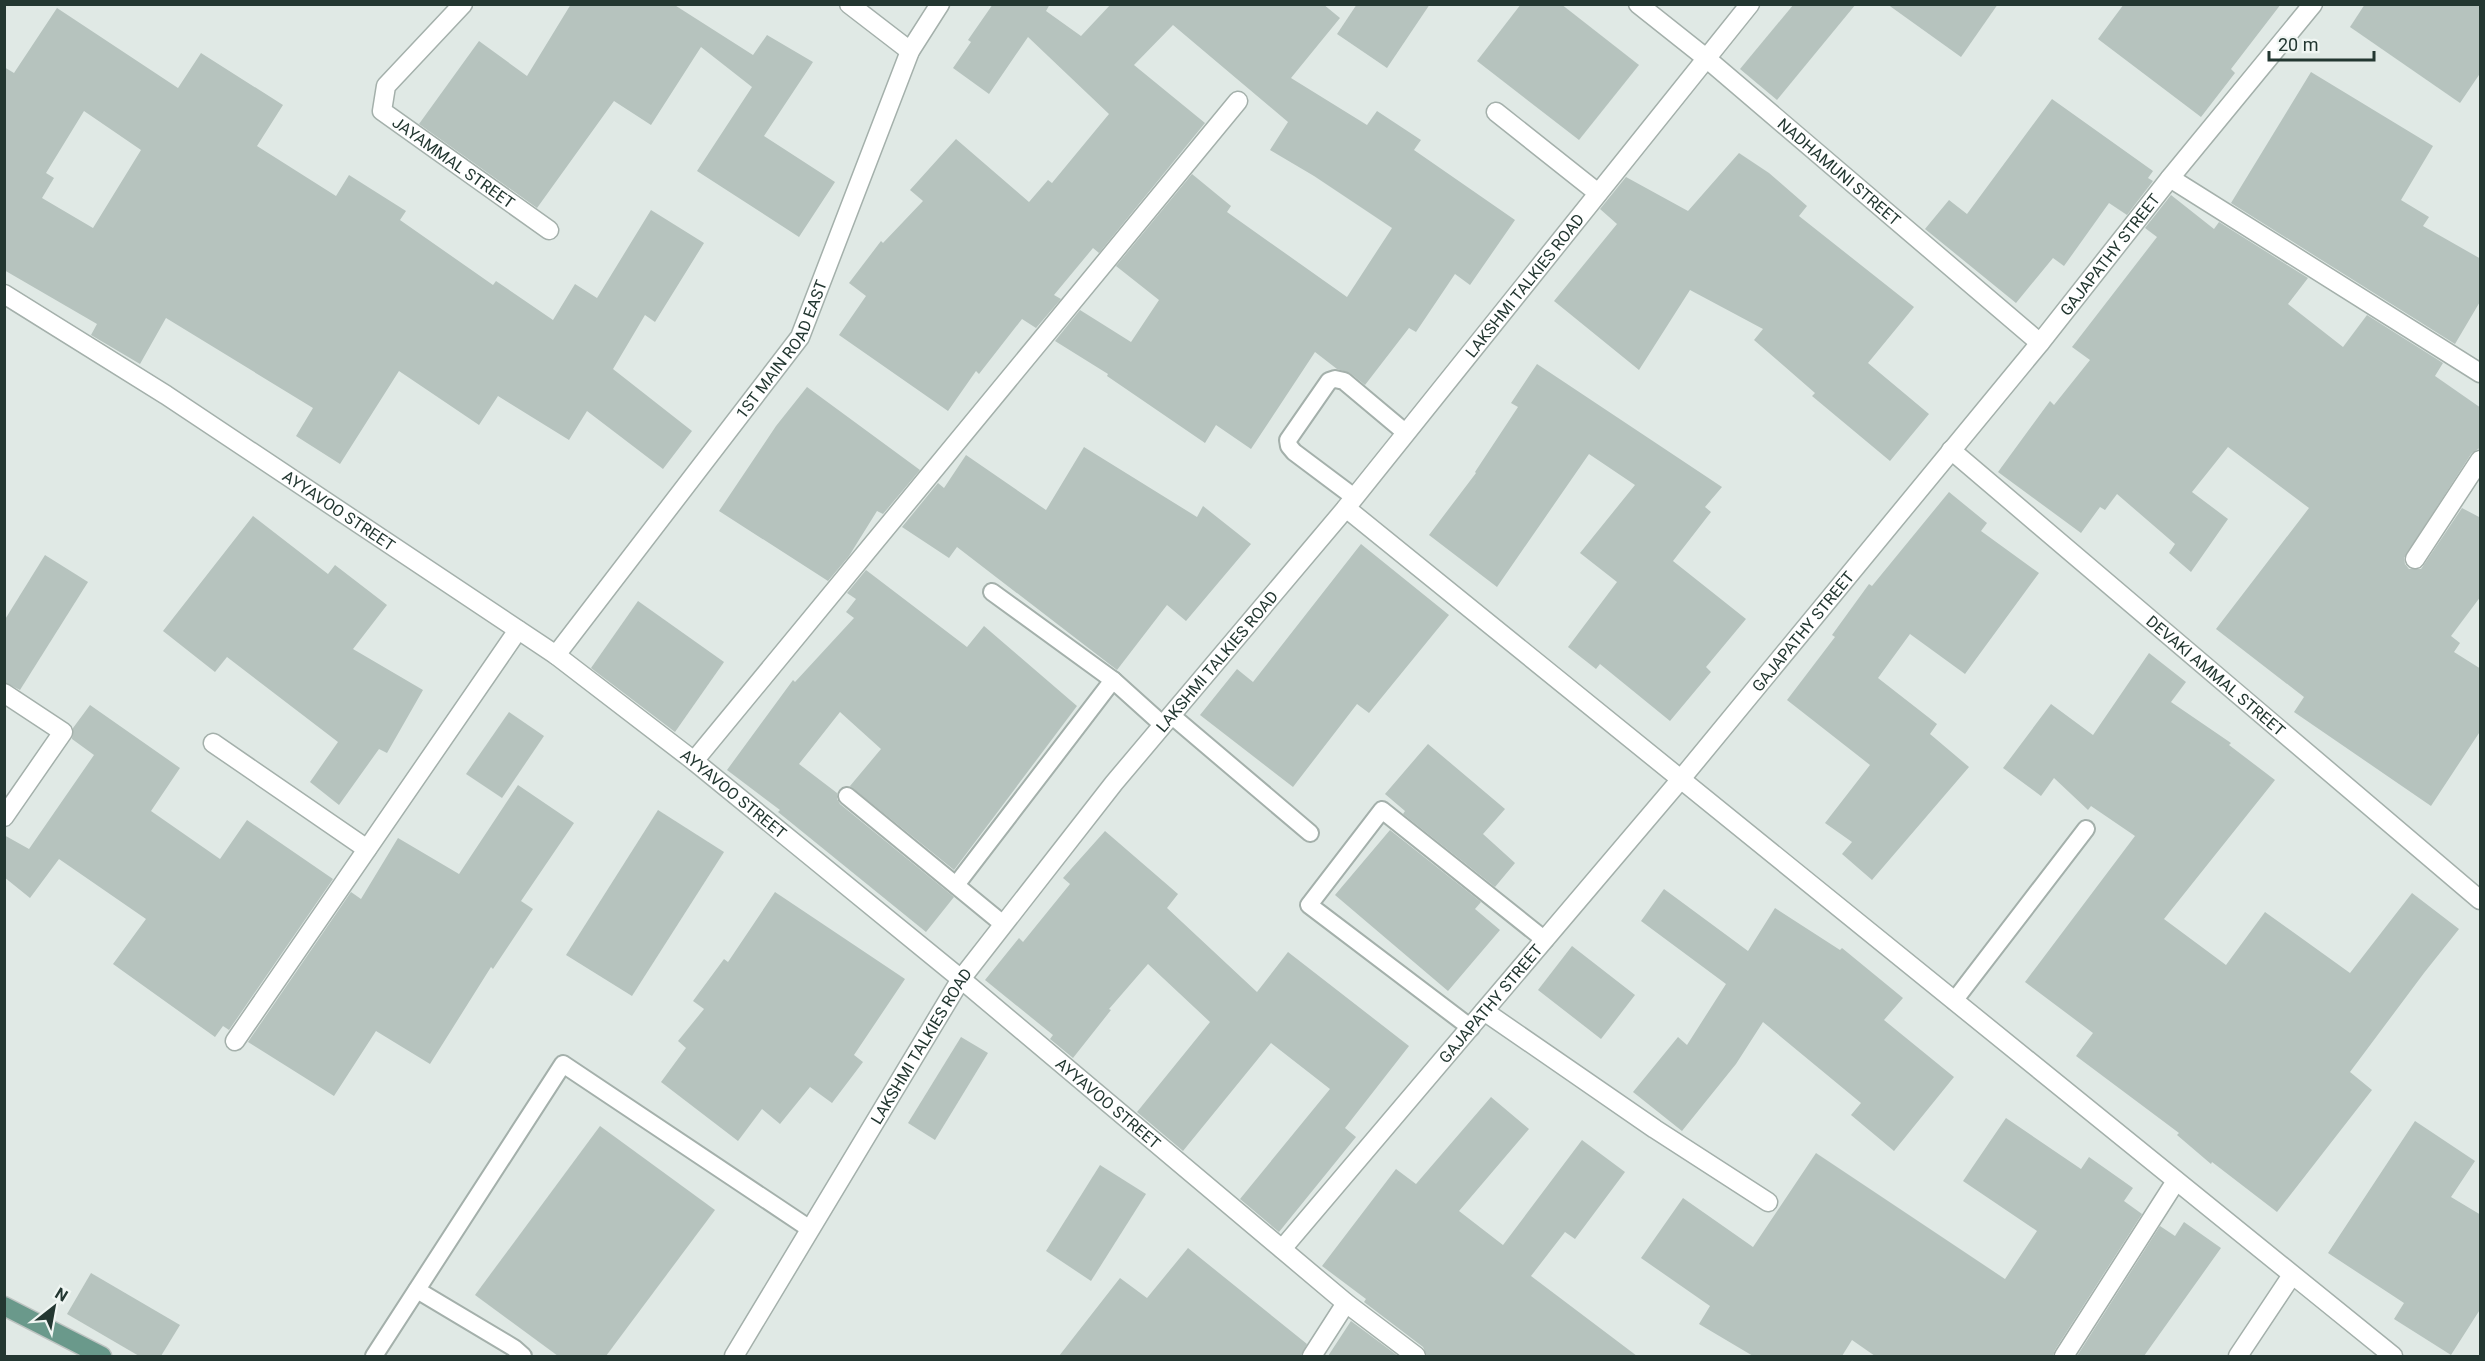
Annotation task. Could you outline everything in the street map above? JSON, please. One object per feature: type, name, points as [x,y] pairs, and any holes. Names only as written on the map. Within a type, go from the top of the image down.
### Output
[{"type":"main road","points":[[4,1306],[102,1356]]},
{"type":"street","name":"JAYAMMAL STREET","points":[[463,4],[386,86],[382,111],[549,230]]},
{"type":"street","points":[[849,4],[910,51]]},
{"type":"street","name":"1ST MAIN ROAD EAST","points":[[556,655],[800,337],[910,51],[940,4]]},
{"type":"street","name":"NADHAMUNI STREET","points":[[1638,4],[1707,58],[2040,344]]},
{"type":"street","name":"LAKSHMI TALKIES ROAD","points":[[734,1356],[961,979],[1114,783],[1350,502],[1750,4]]},
{"type":"street","name":"GAJAPATHY STREET","points":[[1282,1249],[1681,779],[2040,344],[2170,178],[2313,4]]},
{"type":"street","points":[[694,761],[1238,100]]},
{"type":"street","points":[[1496,111],[1598,193]]},
{"type":"street","points":[[2170,178],[2481,373]]},
{"type":"street","name":"AYYAVOO STREET","points":[[4,294],[166,394],[556,655],[694,761],[961,979],[1346,1303],[1416,1356]]},
{"type":"street","name":"DEVAKI AMMAL STREET","points":[[1951,450],[2481,900]]},
{"type":"street","points":[[2415,559],[2481,460]]},
{"type":"street","points":[[1350,502],[1681,779],[2393,1356]]},
{"type":"street","points":[[236,1041],[518,630]]},
{"type":"street","points":[[4,693],[63,732],[4,817]]},
{"type":"street","points":[[213,743],[367,849]]},
{"type":"street","points":[[1484,1011],[1655,1129],[1768,1202]]},
{"type":"street","points":[[2064,1356],[2176,1181]]},
{"type":"street","points":[[2238,1356],[2292,1275]]},
{"type":"street","points":[[1312,1356],[1346,1303]]},
{"type":"lane","points":[[1350,502],[1289,446],[1288,440],[1329,381],[1335,379],[1344,381],[1406,433]]},
{"type":"lane","points":[[992,592],[1167,720],[1310,833]]},
{"type":"lane","points":[[956,885],[1113,680]]},
{"type":"lane","points":[[846,796],[1003,924]]},
{"type":"lane","points":[[1471,1028],[1309,905],[1382,810],[1545,940]]},
{"type":"lane","points":[[1953,1001],[2086,829]]},
{"type":"lane","points":[[374,1356],[563,1064],[810,1229]]},
{"type":"lane","points":[[417,1290],[514,1348],[523,1356]]},
{"type":"building","points":[[571,4],[673,4],[753,55],[767,35],[813,62],[764,136],[835,182],[799,237],[697,171],[752,87],[701,47],[651,125],[614,101],[537,208],[419,124],[479,41],[527,76]]},
{"type":"building","points":[[993,4],[1050,4],[1046,11],[1081,36],[1111,4],[1323,4],[1340,18],[1291,78],[1367,125],[1377,111],[1421,140],[1414,150],[1515,220],[1470,285],[1455,274],[1416,332],[1409,328],[1365,385],[1350,373],[1337,369],[1315,352],[1251,449],[1216,425],[1205,443],[1107,376],[1108,374],[1055,341],[1080,310],[1131,342],[1159,300],[1116,266],[1192,174],[1231,206],[1227,212],[1347,297],[1392,228],[1270,150],[1288,122],[1173,25],[1134,65],[1205,123],[1099,253],[1093,248],[1054,295],[1061,299],[1036,328],[1022,319],[979,374],[976,371],[948,411],[839,335],[866,296],[849,283],[881,241],[883,243],[923,201],[910,190],[956,139],[1029,202],[1048,180],[1052,183],[1109,114],[1028,37],[989,94],[953,68],[971,42],[968,40]]},
{"type":"building","points":[[1357,4],[1430,4],[1387,68],[1337,34]]},
{"type":"building","points":[[1521,4],[1561,4],[1639,65],[1579,140],[1477,61]]},
{"type":"building","points":[[1794,4],[1856,4],[1777,100],[1740,69]]},
{"type":"building","points":[[1887,4],[1998,4],[1961,57]]},
{"type":"building","points":[[2124,4],[2281,4],[2231,69],[2235,73],[2201,117],[2098,39]]},
{"type":"building","points":[[2365,4],[2481,4],[2481,72],[2460,103],[2350,27]]},
{"type":"building","points":[[57,8],[178,88],[201,53],[283,105],[257,146],[336,196],[349,175],[406,211],[400,220],[493,285],[496,281],[553,320],[575,284],[597,298],[651,210],[704,243],[655,322],[645,315],[613,369],[692,431],[663,469],[587,411],[569,440],[498,396],[479,425],[399,371],[340,464],[296,436],[313,408],[166,318],[140,364],[91,335],[97,324],[4,270],[4,67],[14,73]],"holes":[[[84,111],[141,150],[93,228],[42,198],[54,178],[46,173]]]},
{"type":"building","points":[[2311,72],[2433,146],[2401,200],[2429,217],[2423,226],[2481,259],[2481,300],[2455,344],[2231,203]]},
{"type":"building","points":[[2052,99],[2153,171],[2148,178],[2153,181],[2127,215],[2109,203],[2064,266],[2053,258],[2016,303],[1925,229],[1949,200],[1967,214]]},
{"type":"building","points":[[1739,153],[1769,173],[1807,206],[1799,216],[1914,307],[1868,363],[1929,414],[1890,461],[1812,396],[1815,393],[1754,340],[1763,329],[1690,290],[1639,370],[1554,301],[1617,224],[1600,209],[1626,177],[1688,211]]},
{"type":"building","points":[[2171,195],[2214,229],[2219,222],[2308,278],[2288,304],[2343,347],[2367,315],[2443,363],[2435,376],[2481,408],[2481,447],[2471,454],[2404,558],[2409,569],[2421,569],[2462,508],[2481,518],[2481,596],[2451,636],[2460,643],[2454,652],[2481,669],[2481,730],[2431,806],[2294,712],[2304,697],[2216,629],[2309,508],[2228,447],[2192,492],[2228,519],[2191,572],[2169,553],[2175,544],[2117,494],[2105,510],[2100,507],[2081,533],[1998,472],[2050,401],[2054,405],[2090,360],[2072,347],[2157,237],[2145,228]]},
{"type":"building","points":[[1537,364],[1722,487],[1705,507],[1711,512],[1673,561],[1746,619],[1706,667],[1711,672],[1670,721],[1600,664],[1596,669],[1568,647],[1617,582],[1580,553],[1635,485],[1589,454],[1497,587],[1429,535],[1476,473],[1518,407],[1511,403]]},
{"type":"building","points":[[807,387],[920,470],[883,514],[877,511],[849,556],[828,581],[719,511],[776,426]]},
{"type":"building","points":[[1084,447],[1197,517],[1203,506],[1251,544],[1186,621],[1167,605],[1117,670],[957,547],[949,558],[902,527],[938,483],[944,488],[966,455],[1046,510]]},
{"type":"building","points":[[1949,492],[1987,523],[1981,531],[2039,573],[1965,674],[1910,634],[1878,678],[1937,724],[1930,734],[1969,767],[1872,880],[1842,854],[1852,842],[1825,823],[1870,765],[1787,700],[1835,637],[1832,635],[1869,584],[1872,586]]},
{"type":"building","points":[[253,516],[328,574],[335,565],[387,605],[353,649],[423,690],[387,753],[379,749],[339,805],[310,782],[338,742],[227,657],[215,672],[163,631]]},
{"type":"building","points":[[1361,544],[1449,615],[1369,713],[1357,704],[1293,787],[1200,715],[1237,669],[1253,682]]},
{"type":"building","points":[[45,555],[88,582],[20,690],[4,682],[4,621]]},
{"type":"building","points":[[866,570],[967,647],[984,626],[1077,706],[954,870],[850,786],[881,749],[840,712],[799,764],[837,793],[840,804],[954,897],[926,932],[778,812],[780,810],[727,770],[793,680],[795,682],[854,618],[846,612],[856,599],[847,593]]},
{"type":"building","points":[[638,601],[724,662],[675,732],[591,668]]},
{"type":"building","points":[[2149,653],[2186,682],[2171,702],[2231,743],[2229,745],[2275,780],[2164,919],[2226,965],[2265,912],[2350,973],[2412,893],[2459,929],[2350,1072],[2372,1090],[2277,1212],[2212,1162],[2211,1164],[2177,1135],[2179,1133],[2076,1056],[2093,1033],[2025,982],[2135,836],[2091,806],[2088,810],[2054,778],[2041,796],[2003,768],[2051,704],[2093,735]]},
{"type":"building","points":[[90,705],[180,768],[151,811],[220,859],[247,820],[333,879],[229,1030],[223,1026],[215,1037],[113,964],[146,919],[59,859],[30,898],[4,877],[4,835],[29,849],[94,755],[72,739],[73,728]]},
{"type":"building","points":[[509,712],[544,736],[502,798],[466,774]]},
{"type":"building","points":[[1428,744],[1505,809],[1483,834],[1515,863],[1495,887],[1403,814],[1405,811],[1385,794]]},
{"type":"building","points":[[518,785],[574,823],[521,901],[533,909],[493,969],[491,967],[430,1064],[376,1031],[334,1096],[248,1042],[351,892],[361,899],[398,838],[459,874]]},
{"type":"building","points":[[658,810],[724,852],[632,996],[566,955]]},
{"type":"building","points":[[1390,830],[1481,902],[1475,909],[1500,930],[1448,991],[1335,895]]},
{"type":"building","points":[[1105,831],[1178,894],[1167,908],[1257,992],[1288,952],[1409,1046],[1345,1128],[1356,1137],[1279,1232],[1240,1199],[1330,1089],[1271,1043],[1183,1151],[1137,1112],[1210,1022],[1148,964],[1109,1009],[1111,1010],[1073,1058],[1050,1039],[1053,1035],[985,980],[1019,938],[1023,942],[1070,884],[1063,878]]},
{"type":"building","points":[[1664,889],[1748,951],[1775,908],[1840,950],[1842,948],[1903,998],[1884,1020],[1954,1077],[1894,1151],[1851,1115],[1861,1103],[1763,1022],[1736,1064],[1682,1131],[1633,1092],[1678,1037],[1687,1045],[1726,984],[1641,921]]},
{"type":"building","points":[[775,892],[905,979],[854,1055],[863,1062],[832,1103],[810,1087],[780,1124],[762,1109],[738,1141],[661,1082],[686,1048],[678,1041],[704,1009],[693,1001],[724,959],[728,962]]},
{"type":"building","points":[[1572,946],[1635,995],[1601,1039],[1538,990]]},
{"type":"building","points":[[961,1037],[988,1053],[935,1140],[908,1123]]},
{"type":"building","points":[[1491,1097],[1529,1129],[1459,1211],[1503,1245],[1582,1140],[1625,1172],[1575,1239],[1565,1232],[1531,1276],[1637,1356],[1427,1356],[1423,1347],[1364,1302],[1366,1299],[1322,1266],[1396,1169],[1416,1184]]},
{"type":"building","points":[[2006,1118],[2081,1169],[2089,1157],[2133,1188],[2124,1201],[2142,1214],[2053,1356],[1875,1356],[1852,1340],[1842,1356],[1753,1356],[1699,1324],[1710,1306],[1641,1258],[1683,1198],[1753,1247],[1816,1153],[2005,1279],[2037,1231],[1963,1181]]},
{"type":"building","points":[[2415,1121],[2475,1161],[2451,1197],[2481,1215],[2481,1308],[2451,1355],[2394,1319],[2404,1303],[2328,1253]]},
{"type":"building","points":[[600,1126],[715,1210],[606,1356],[558,1356],[475,1295]]},
{"type":"building","points":[[1100,1165],[1146,1194],[1091,1281],[1046,1251]]},
{"type":"building","points":[[2184,1222],[2221,1248],[2144,1356],[2077,1356],[2160,1226],[2175,1236]]},
{"type":"building","points":[[1188,1248],[1307,1344],[1301,1356],[1059,1356],[1120,1278],[1147,1298]]},
{"type":"building","points":[[91,1273],[180,1325],[161,1356],[139,1356],[67,1314]]},
{"type":"building","points":[[1351,1321],[1398,1356],[1328,1356]]}]
